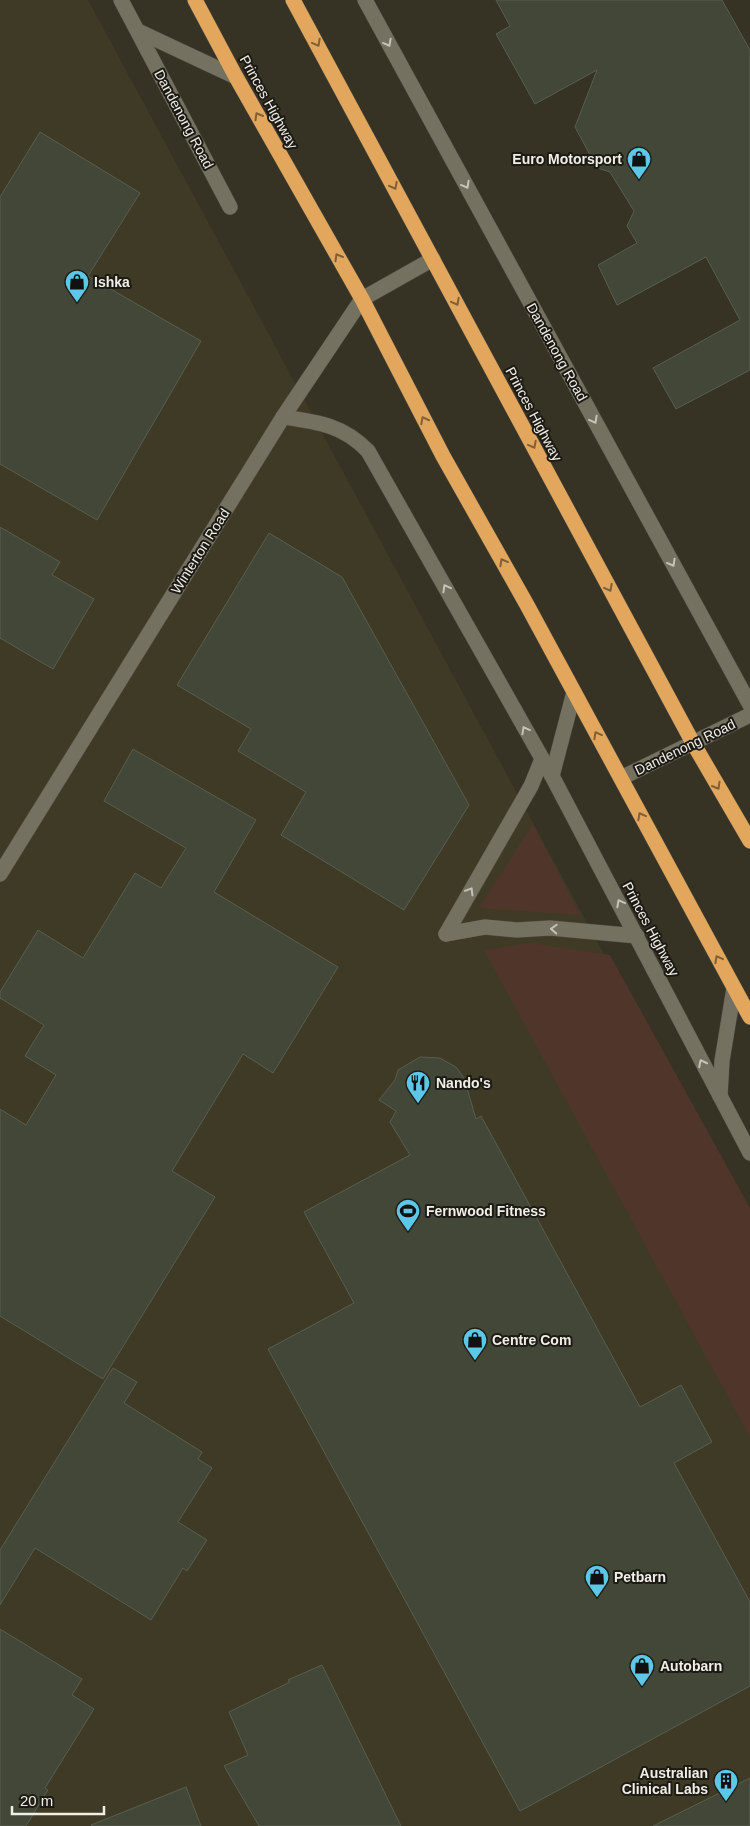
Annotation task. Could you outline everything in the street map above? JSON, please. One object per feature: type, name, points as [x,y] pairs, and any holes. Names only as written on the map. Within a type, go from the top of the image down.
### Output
[{"type":"highway","name":"Princes Highway","points":[[195,0],[236,78],[362,300],[443,456],[574,692],[750,1017]]},
{"type":"highway","name":"Princes Highway","points":[[294,0],[693,744],[750,841]]},
{"type":"street","name":"Dandenong Road","points":[[121,0],[230,207]]},
{"type":"street","name":"Dandenong Road","points":[[365,0],[750,705]]},
{"type":"street","name":"Dandenong Road","points":[[138,31],[236,78]]},
{"type":"street","name":"Winterton Road","points":[[0,874],[283,417],[362,300],[433,259]]},
{"type":"street","name":"Princes Highway","points":[[283,417],[318,422],[341,429],[357,440],[368,452],[552,776],[750,1153]]},
{"type":"street","points":[[552,776],[574,692]]},
{"type":"street","name":"Dandenong Road","points":[[621,778],[750,715]]},
{"type":"street","points":[[542,759],[531,786],[446,934],[485,927],[517,930],[550,928],[637,936]]},
{"type":"street","points":[[720,1098],[722,1061],[734,988]]},
{"type":"shaded area","points":[[0,0],[88,0],[750,1224],[750,1826],[0,1826]]},
{"type":"shaded area","points":[[533,824],[580,915],[479,908]]},
{"type":"shaded area","points":[[530,943],[610,955],[750,1208],[750,1437],[484,950]]},
{"type":"building","points":[[496,0],[722,0],[750,50],[750,370],[676,409],[653,368],[740,320],[706,257],[617,305],[598,265],[637,243],[627,226],[634,211],[610,172],[597,168],[575,127],[597,70],[535,104],[496,34],[510,26]]},
{"type":"building","points":[[40,132],[140,193],[88,276],[201,341],[97,520],[0,464],[0,197]]},
{"type":"building","points":[[0,527],[60,562],[52,575],[94,599],[53,669],[0,638]]},
{"type":"building","points":[[269,533],[342,577],[469,805],[404,910],[281,835],[306,792],[238,751],[251,729],[177,685]]},
{"type":"building","points":[[133,749],[256,820],[214,892],[338,967],[273,1073],[243,1054],[172,1171],[215,1197],[103,1379],[0,1316],[0,1109],[26,1125],[56,1075],[25,1056],[44,1025],[0,998],[0,992],[38,930],[83,958],[135,873],[161,888],[186,848],[104,801]]},
{"type":"building","points":[[420,1057],[440,1058],[456,1067],[464,1078],[476,1119],[481,1116],[640,1407],[681,1385],[712,1442],[674,1463],[750,1602],[750,1686],[520,1811],[268,1349],[354,1303],[304,1212],[410,1155],[390,1122],[396,1111],[379,1100],[395,1080],[398,1070]]},
{"type":"building","points":[[113,1368],[137,1382],[124,1403],[202,1452],[198,1459],[212,1468],[178,1522],[207,1540],[187,1571],[183,1568],[151,1620],[35,1548],[0,1605],[0,1550]]},
{"type":"building","points":[[0,1629],[82,1679],[72,1695],[94,1709],[45,1788],[48,1790],[26,1826],[0,1826]]},
{"type":"building","points":[[322,1665],[401,1826],[259,1826],[224,1766],[248,1755],[229,1712],[290,1682],[288,1680]]},
{"type":"building","name":"Australian Clinical Labs","points":[[750,1778],[750,1826],[653,1826]]},
{"type":"building","points":[[186,1787],[201,1826],[91,1825]]},
{"type":"place","name":"Euro Motorsport","points":[[639,180]]},
{"type":"place","name":"Ishka","points":[[77,303]]},
{"type":"place","name":"Nando's","points":[[418,1104]]},
{"type":"place","name":"Fernwood Fitness","points":[[408,1232]]},
{"type":"place","name":"Centre Com","points":[[475,1361]]},
{"type":"place","name":"Petbarn","points":[[597,1598]]},
{"type":"place","name":"Autobarn","points":[[642,1687]]},
{"type":"place","name":"Australian Clinical Labs","points":[[726,1802]]}]
